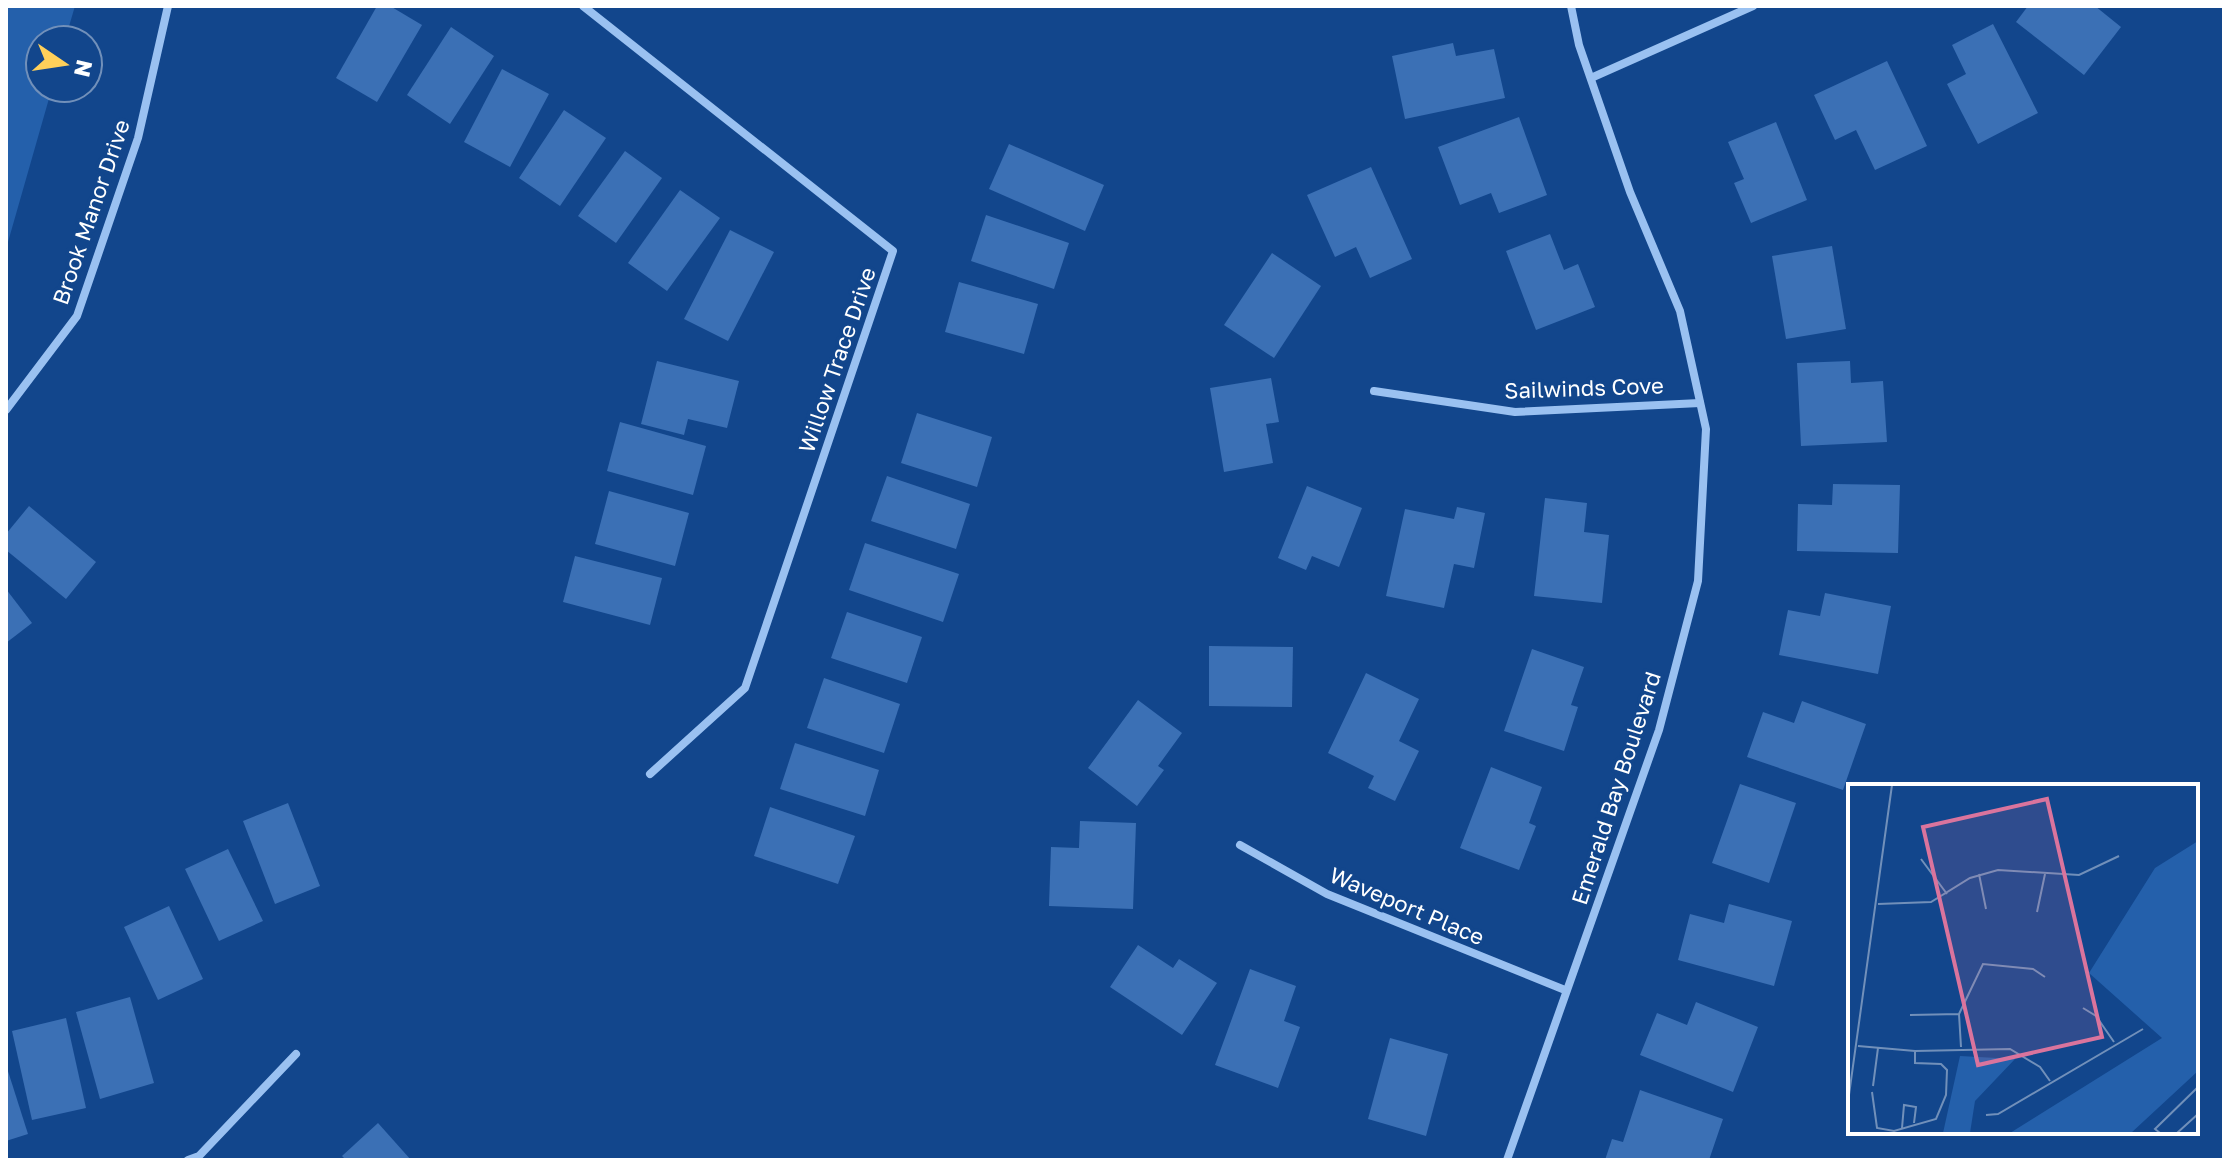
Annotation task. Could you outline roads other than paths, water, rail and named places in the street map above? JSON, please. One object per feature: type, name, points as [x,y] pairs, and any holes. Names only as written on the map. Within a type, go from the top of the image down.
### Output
[{"type":"street","name":"Brook Manor Drive","points":[[6,410],[77,316],[138,138],[168,6]]},
{"type":"street","name":"Willow Trace Drive","points":[[583,6],[893,251],[745,688],[650,774]]},
{"type":"street","name":"Emerald Bay Boulevard","points":[[1507,1160],[1659,730],[1698,581],[1706,429],[1680,311],[1630,192],[1591,78],[1571,6]]},
{"type":"street","points":[[1591,78],[1753,6]]},
{"type":"street","name":"Sailwinds Cove","points":[[1374,391],[1515,412],[1700,403]]},
{"type":"street","name":"Waveport Place","points":[[1240,845],[1327,894],[1565,990]]},
{"type":"street","points":[[188,1160],[199,1156],[296,1054]]}]
